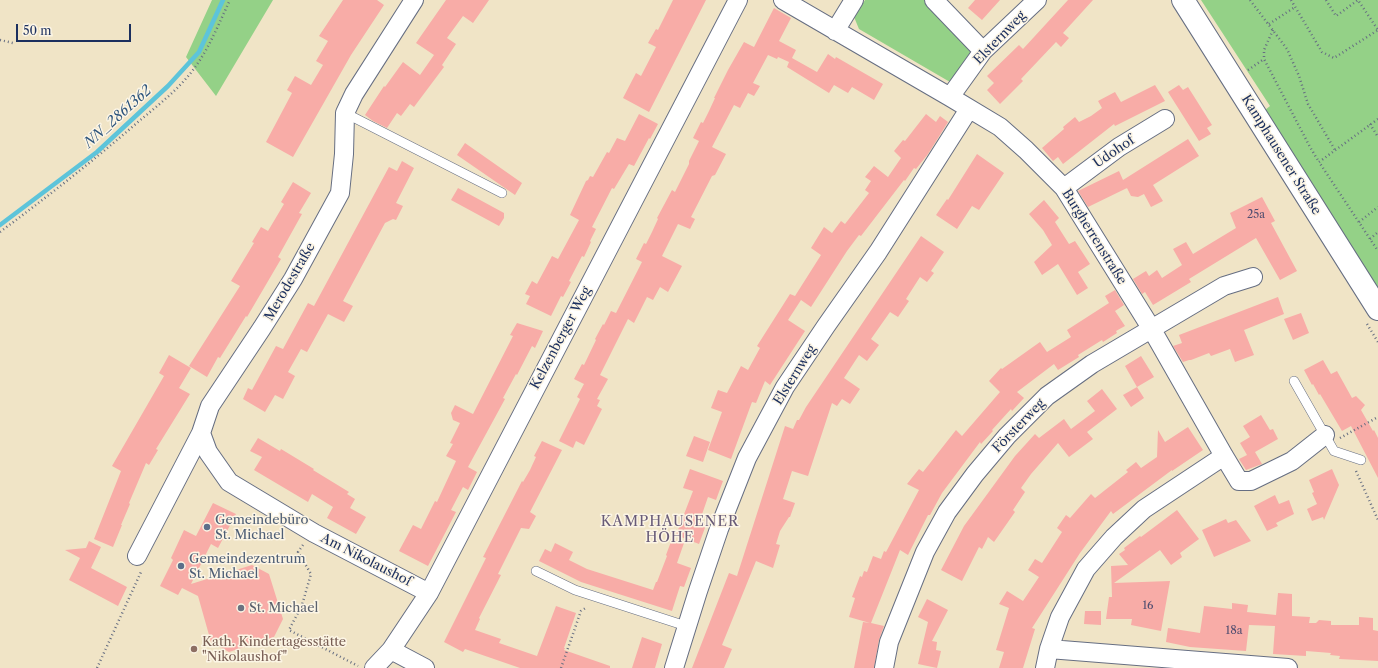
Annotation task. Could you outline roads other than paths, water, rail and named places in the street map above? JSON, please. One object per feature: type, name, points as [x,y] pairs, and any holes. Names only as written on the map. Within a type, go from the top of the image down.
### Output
[{"type":"main road","name":"Kamphausener Straße","points":[[1183,0],[1378,310]]},
{"type":"street","name":"Merodestraße","points":[[137,556],[201,433],[210,406],[293,279],[340,193],[344,154],[345,113],[354,94],[414,0]]},
{"type":"street","name":"Kelzenberger Weg","points":[[374,668],[390,650],[429,593],[738,0]]},
{"type":"street","name":"Burgherrenstraße","points":[[783,0],[1000,127],[1026,150],[1064,188],[1151,328],[1239,481],[1251,481],[1292,461],[1327,439]]},
{"type":"street","points":[[835,31],[854,0]]},
{"type":"street","points":[[934,0],[983,51]]},
{"type":"street","name":"Elsternweg","points":[[950,97],[983,51],[1037,0]]},
{"type":"street","name":"Elsternweg","points":[[674,668],[686,626],[719,529],[747,458],[785,387],[878,252],[969,109]]},
{"type":"street","name":"Udohof","points":[[1064,188],[1119,147],[1165,119]]},
{"type":"street","name":"Försterweg","points":[[884,668],[889,642],[925,552],[947,512],[975,474],[1007,436],[1047,396],[1092,364],[1224,286],[1254,277]]},
{"type":"street","name":"Am Nikolaushof","points":[[201,433],[208,452],[229,482],[311,531],[429,593]]},
{"type":"street","points":[[1045,668],[1049,649],[1060,617],[1086,569],[1114,537],[1144,509],[1224,456]]},
{"type":"street","points":[[1049,649],[1288,668]]},
{"type":"street","points":[[390,650],[424,668]]},
{"type":"lane","points":[[345,113],[502,193]]},
{"type":"lane","points":[[1294,381],[1334,451],[1360,460]]},
{"type":"lane","points":[[536,570],[576,590],[686,626]]},
{"type":"waterway","name":"NN_2861362","points":[[0,225],[97,152],[168,86],[199,52],[223,0]]},
{"type":"place","name":"Gemeindebüro St. Michael","points":[[207,527]]},
{"type":"place","name":"Gemeindezentrum St. Michael","points":[[181,566]]},
{"type":"place","name":"St. Michael","points":[[241,608]]},
{"type":"place","name":"Kath. Kindertagesstätte \"Nikolaushof\"","points":[[194,649]]},
{"type":"district","name":"KAMPHAUSENER HÖHE","points":[[670,530]]}]
